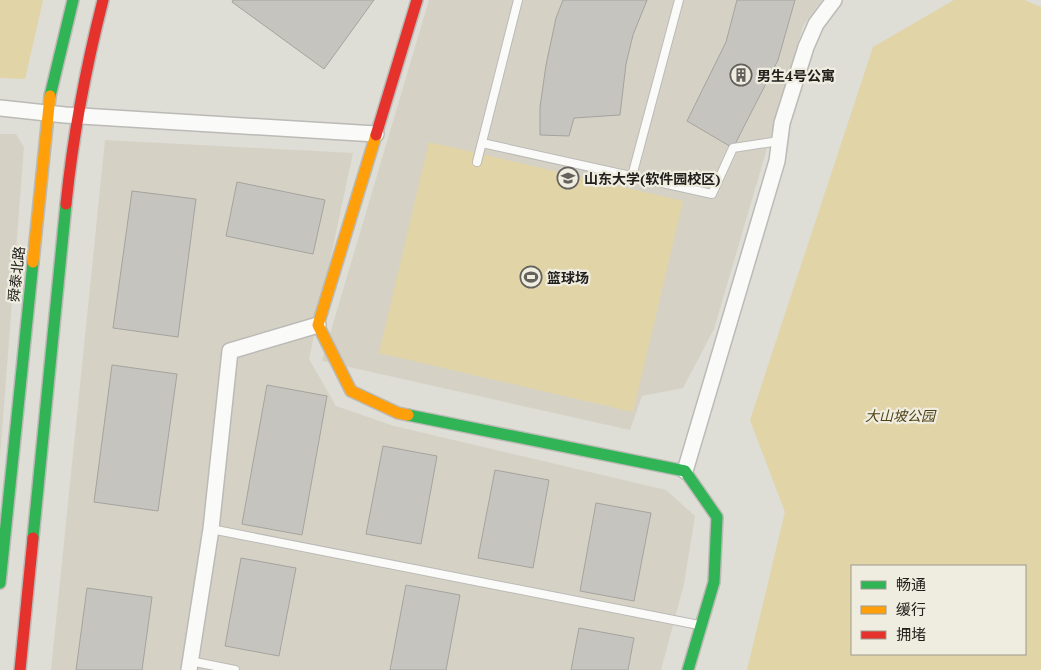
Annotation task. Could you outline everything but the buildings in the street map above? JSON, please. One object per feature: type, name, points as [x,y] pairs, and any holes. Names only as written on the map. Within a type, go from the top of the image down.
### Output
[{"type":"main road","name":"舜泰北路","points":[[0,583],[51,87],[73,0]]},
{"type":"main road","points":[[20,670],[71,159],[71,116],[103,0]]},
{"type":"main road","points":[[417,0],[318,326],[350,391],[398,413],[685,471],[717,517],[714,582],[688,670]]},
{"type":"street","points":[[685,471],[759,223],[776,161],[782,124],[806,47],[816,24],[834,0]]},
{"type":"street","points":[[0,108],[71,116],[376,134]]},
{"type":"street","points":[[189,666],[211,529],[230,351],[318,326]]},
{"type":"lane","points":[[477,162],[518,0]]},
{"type":"lane","points":[[632,176],[679,0]]},
{"type":"lane","points":[[482,143],[712,194],[733,148],[779,141]]},
{"type":"lane","points":[[211,529],[701,626]]},
{"type":"lane","points":[[189,666],[236,670]]},
{"type":"shaded area","name":"山东大学(软件园校区)","points":[[429,0],[822,0],[803,26],[714,329],[683,388],[642,396],[630,430],[322,361]]},
{"type":"shaded area","points":[[0,134],[16,134],[24,147],[0,457]]},
{"type":"shaded area","points":[[105,140],[353,153],[309,359],[336,406],[394,426],[666,490],[695,516],[684,584],[661,670],[51,670]]},
{"type":"green space","points":[[0,0],[43,0],[25,79],[0,78]]},
{"type":"green space","name":"大山坡公园","points":[[954,0],[1024,0],[1041,7],[1041,670],[747,670],[785,512],[750,420],[873,47]]},
{"type":"green space","name":"篮球场","points":[[429,142],[683,201],[633,412],[379,353]]},
{"type":"traffic: fast","points":[[50,96],[73,0]]},
{"type":"traffic: fast","points":[[33,538],[66,204]]},
{"type":"traffic: fast","points":[[0,583],[33,262]]},
{"type":"traffic: fast","points":[[408,415],[685,471],[717,517],[714,582],[688,670]]},
{"type":"traffic: slow","points":[[33,262],[50,96]]},
{"type":"traffic: slow","points":[[376,135],[318,325],[351,391],[398,413],[408,415]]},
{"type":"traffic: jam","points":[[66,204],[72,152],[81,101],[103,0]]},
{"type":"traffic: jam","points":[[376,135],[417,0]]},
{"type":"traffic: jam","points":[[20,670],[33,538]]},
{"type":"place","name":"男生4号公寓","points":[[741,75]]},
{"type":"place","name":"山东大学(软件园校区)","points":[[568,178]]},
{"type":"place","name":"篮球场","points":[[531,277]]}]
